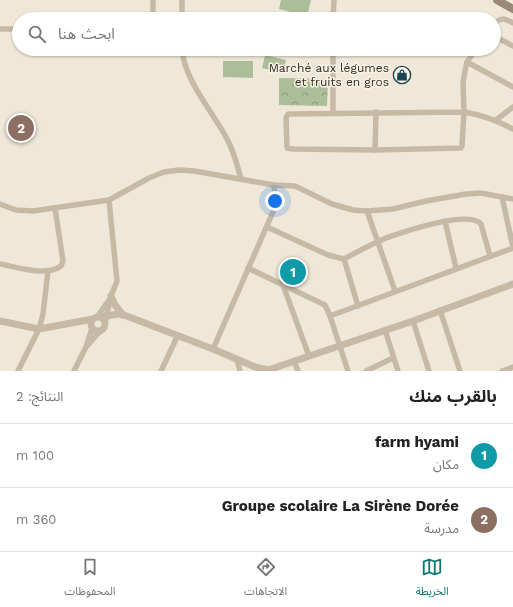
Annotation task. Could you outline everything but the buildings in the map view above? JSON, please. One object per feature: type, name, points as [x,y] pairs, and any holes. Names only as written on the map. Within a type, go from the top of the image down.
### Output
[{"type":"main road","points":[[497,0],[513,9]]},
{"type":"street","points":[[153,0],[153,12]]},
{"type":"street","points":[[182,0],[182,12]]},
{"type":"street","points":[[334,0],[334,12]]},
{"type":"street","points":[[501,18],[513,22]]},
{"type":"street","points":[[0,29],[12,29]]},
{"type":"street","points":[[501,40],[513,46]]},
{"type":"street","points":[[184,56],[192,81],[228,139],[241,179]]},
{"type":"street","points":[[333,56],[333,112]]},
{"type":"street","points":[[471,56],[466,62],[463,83],[464,112],[461,148],[375,150],[288,148],[286,118],[288,114],[333,112],[464,112],[481,115],[496,120],[513,129]]},
{"type":"street","points":[[466,62],[513,88]]},
{"type":"street","points":[[496,120],[513,107]]},
{"type":"street","points":[[375,150],[376,112]]},
{"type":"street","points":[[0,204],[16,210],[24,211],[109,200],[149,178],[164,172],[179,170],[194,171],[274,185],[295,186],[341,207],[367,212],[393,209],[466,194],[481,194],[513,199]]},
{"type":"street","points":[[213,349],[275,205],[274,185]]},
{"type":"street","points":[[330,316],[513,248],[511,226],[502,197]]},
{"type":"street","points":[[74,371],[97,321],[112,296],[116,285],[117,276],[109,200]]},
{"type":"street","points":[[0,264],[30,270],[48,271],[59,268],[62,264],[55,208]]},
{"type":"street","points":[[367,212],[395,291]]},
{"type":"street","points":[[267,226],[328,255],[344,259],[378,241],[432,223],[472,219],[480,222],[490,256]]},
{"type":"street","points":[[445,221],[456,268]]},
{"type":"street","points":[[344,259],[358,306]]},
{"type":"street","points":[[248,268],[321,303],[327,309],[348,371]]},
{"type":"street","points":[[18,371],[39,329],[43,314],[48,271]]},
{"type":"street","points":[[283,284],[309,356]]},
{"type":"street","points":[[97,321],[118,314],[124,315],[213,349],[256,368],[268,370],[512,286]]},
{"type":"street","points":[[112,296],[115,305],[124,315]]},
{"type":"street","points":[[104,327],[96,331],[97,321],[112,296]]},
{"type":"street","points":[[440,310],[460,371]]},
{"type":"street","points":[[86,347],[111,320],[124,315]]},
{"type":"street","points":[[0,321],[39,329],[104,320],[104,327]]},
{"type":"street","points":[[413,321],[429,371]]},
{"type":"street","points":[[385,330],[398,371]]},
{"type":"street","points":[[161,371],[178,335]]},
{"type":"street","points":[[366,371],[377,369],[394,358]]},
{"type":"street","points":[[237,359],[240,371]]},
{"type":"street","points":[[294,361],[298,371]]},
{"type":"street","points":[[502,371],[513,367]]},
{"type":"green space","points":[[281,0],[311,0],[308,12],[291,12],[279,9]]},
{"type":"green space","points":[[265,56],[286,60],[283,73],[262,68]]},
{"type":"green space","points":[[223,61],[253,61],[253,78],[223,77]]},
{"type":"green space","points":[[279,78],[328,79],[327,106],[279,105]]},
{"type":"place","name":"Marché aux légumes et fruits en gros","points":[[402,75]]},
{"type":"place","name":"Groupe scolaire La Sirène Dorée","points":[[21,128]]},
{"type":"place","name":"farm hyami","points":[[293,272]]}]
